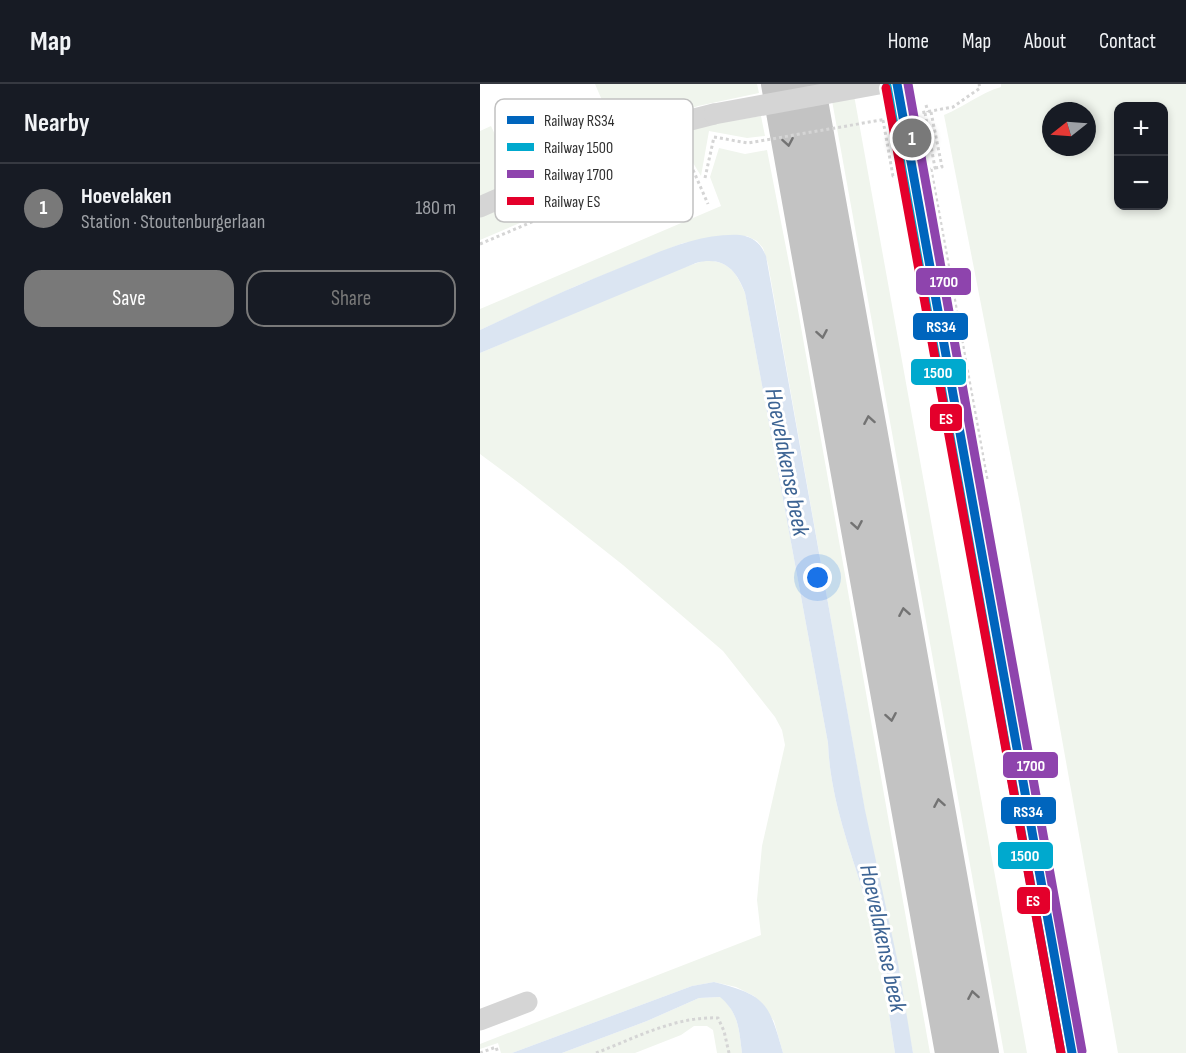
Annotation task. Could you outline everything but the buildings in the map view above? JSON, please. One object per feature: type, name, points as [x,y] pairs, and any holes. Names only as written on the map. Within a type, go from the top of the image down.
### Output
[{"type":"highway","points":[[777,84],[951,1053]]},
{"type":"highway","points":[[809,84],[983,1053]]},
{"type":"street","points":[[693,119],[879,84]]},
{"type":"street","points":[[480,207],[495,200]]},
{"type":"street","points":[[480,1020],[527,1002]]},
{"type":"path","points":[[705,178],[714,137],[748,143],[928,113],[962,102],[980,86]]},
{"type":"path","points":[[927,105],[934,168],[931,169],[987,479]]},
{"type":"path","points":[[886,113],[886,137],[893,176],[901,174]]},
{"type":"path","points":[[928,113],[934,128],[942,167],[934,168]]},
{"type":"path","points":[[887,119],[894,135],[901,174],[904,174],[960,484]]},
{"type":"path","points":[[693,170],[708,204]]},
{"type":"path","points":[[480,244],[532,222]]},
{"type":"path","points":[[596,1053],[686,1019],[702,1017],[718,1018],[724,1030],[729,1053]]},
{"type":"path","points":[[480,1053],[496,1047],[498,1053]]},
{"type":"shaded area","points":[[595,84],[757,84],[759,93],[693,108],[693,99],[601,99]]},
{"type":"shaded area","points":[[829,84],[852,84],[1027,1053],[1004,1053]]},
{"type":"shaded area","points":[[1001,84],[1186,84],[1186,1053],[1118,1053],[1020,504],[944,115],[1001,87]]},
{"type":"shaded area","points":[[761,116],[765,136],[747,138],[709,131],[701,176],[693,163],[693,129]]},
{"type":"shaded area","points":[[491,126],[495,134],[495,190],[480,197],[480,131]]},
{"type":"shaded area","points":[[719,148],[745,154],[767,150],[796,299],[930,1053],[913,1053],[867,823],[768,264],[763,248],[757,241],[747,236],[683,243],[576,286],[480,330],[480,309],[684,222],[693,222],[693,218],[721,206],[710,177]]},
{"type":"shaded area","points":[[495,210],[495,222],[522,222],[480,240],[480,217]]},
{"type":"shaded area","points":[[706,260],[721,263],[731,269],[745,293],[828,743],[837,805],[877,941],[895,1053],[783,1053],[774,1021],[754,996],[736,987],[714,982],[692,986],[512,1053],[501,1053],[498,1043],[480,1049],[480,1044],[761,935],[757,900],[762,846],[785,745],[782,730],[775,717],[723,651],[623,565],[480,454],[480,353],[670,272]]},
{"type":"shaded area","points":[[721,997],[735,1016],[742,1053],[717,1053],[713,1030],[707,1026],[694,1026],[681,1035],[635,1053],[562,1053],[647,1021],[699,998]]},
{"type":"water","name":"Hoevelakense beek","points":[[740,235],[756,242],[766,256],[865,810],[898,963],[913,1053],[895,1053],[877,941],[837,805],[828,743],[745,293],[737,277],[733,271],[721,263],[705,261],[696,263],[480,353],[480,330],[551,297],[651,255],[694,240]]},
{"type":"water","points":[[714,982],[745,992],[763,1004],[774,1023],[783,1053],[742,1053],[735,1016],[720,997],[699,998],[647,1021],[562,1053],[512,1053],[692,986]]},
{"type":"rail line","name":"RS34","points":[[897,84],[1072,1053]]},
{"type":"rail line","name":"1700","points":[[908,84],[1082,1051]]},
{"type":"rail line","name":"1500","points":[[887,86],[1061,1053]]},
{"type":"rail line","name":"ES","points":[[886,88],[1061,1053]]},
{"type":"place","name":"Hoevelaken","points":[[912,138]]}]
